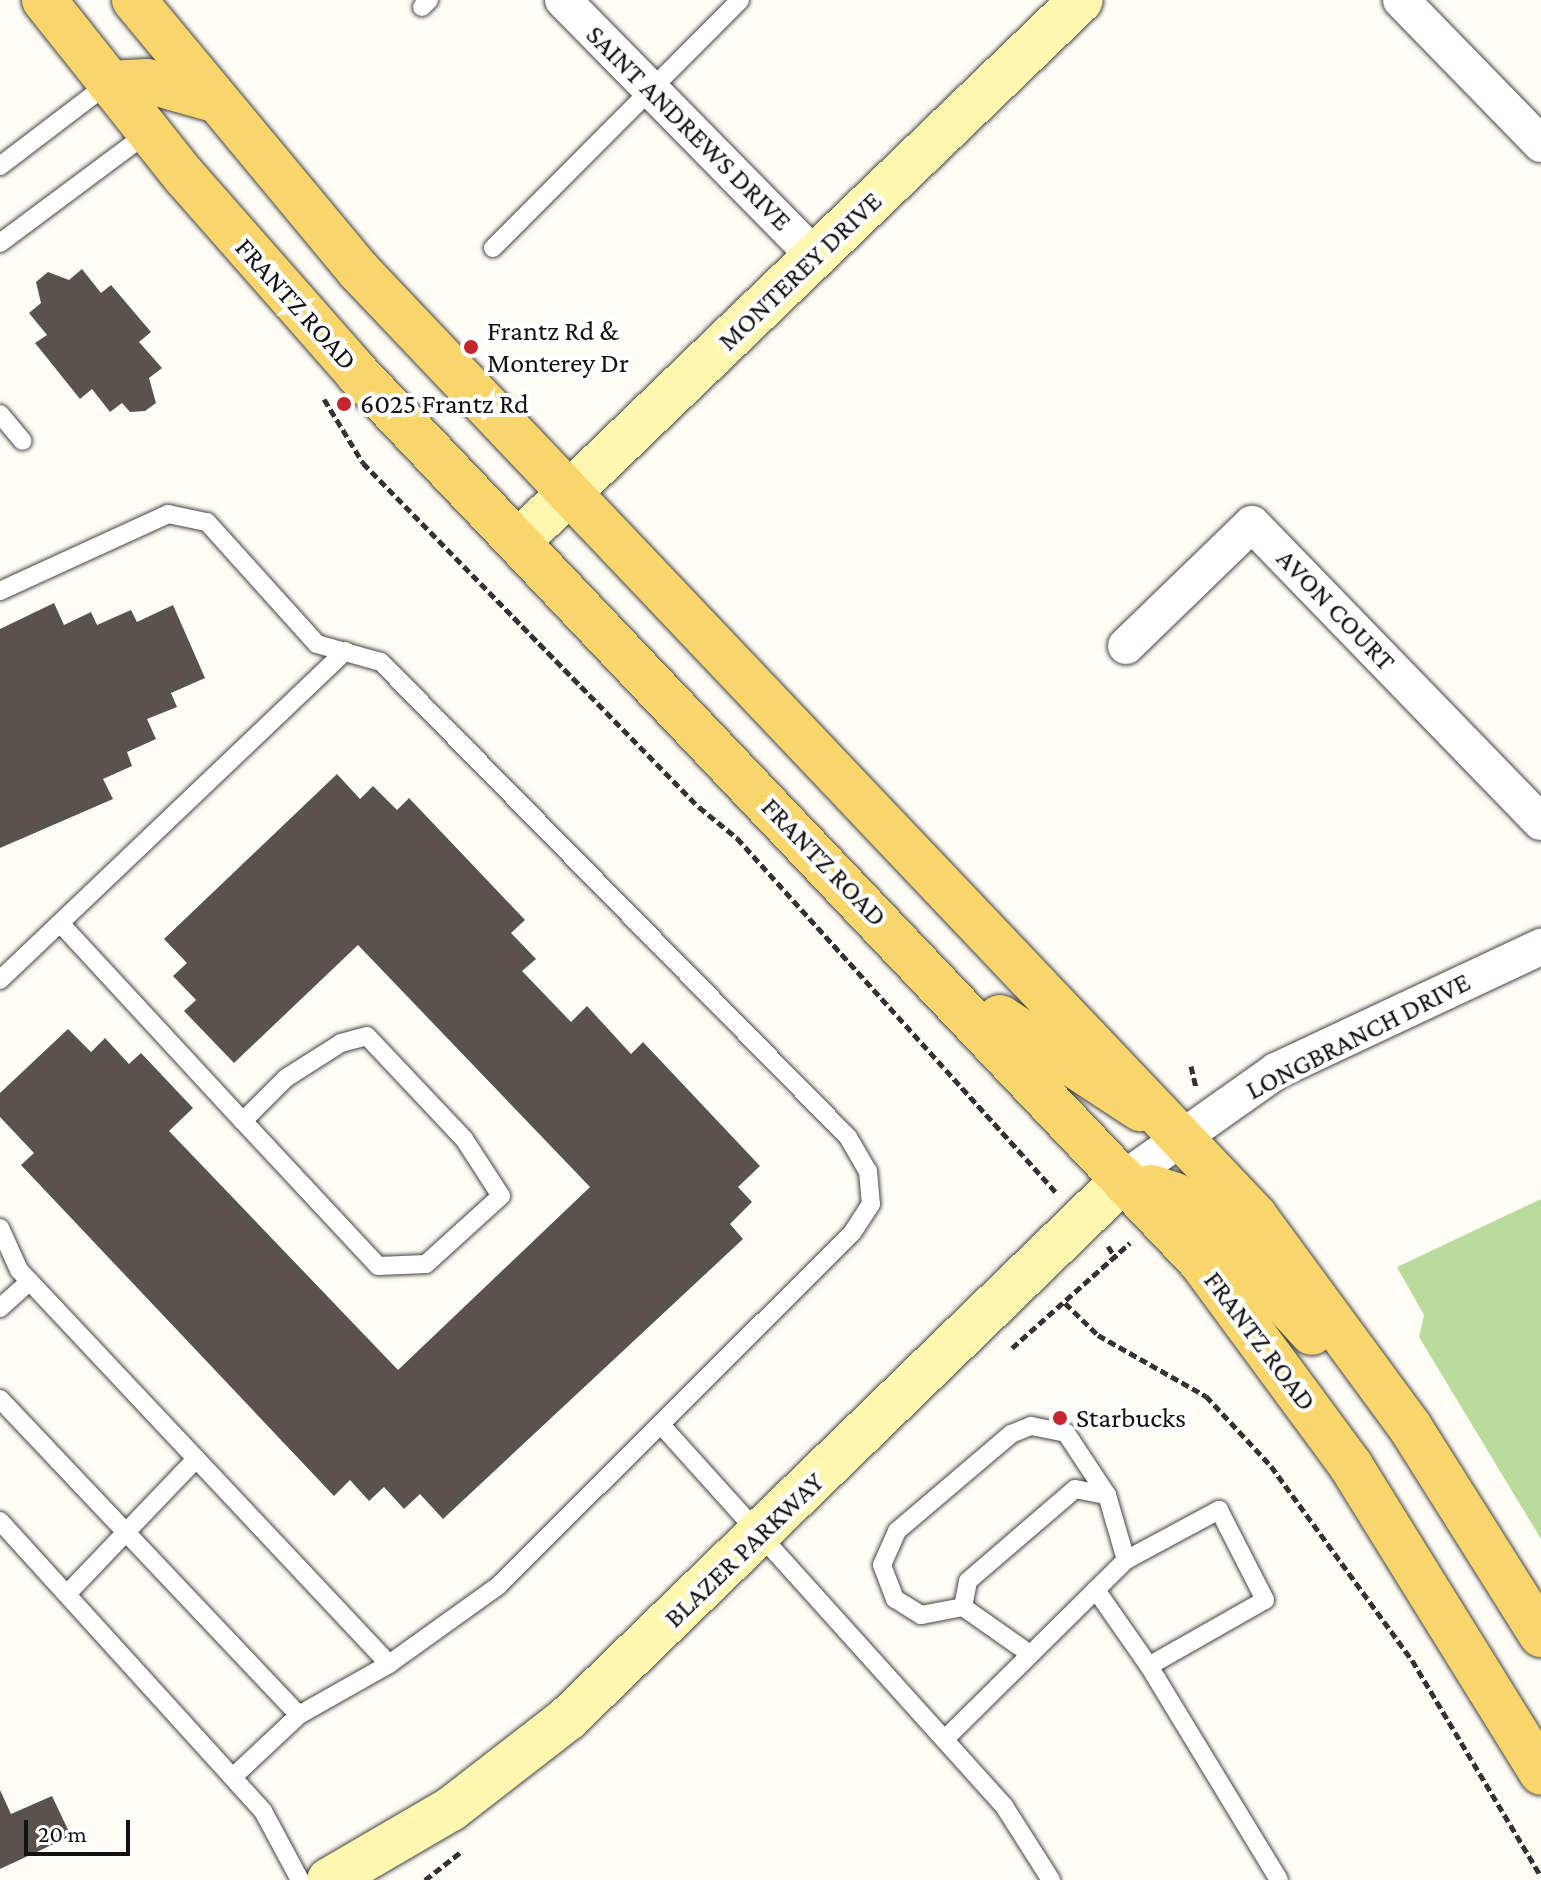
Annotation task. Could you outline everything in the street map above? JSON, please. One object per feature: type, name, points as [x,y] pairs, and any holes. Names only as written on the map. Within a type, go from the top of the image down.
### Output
[{"type":"main road","name":"FRANTZ ROAD","points":[[44,0],[149,132],[307,318],[1125,1178],[1200,1261],[1351,1466],[1541,1773]]},
{"type":"main road","points":[[134,0],[359,271],[1180,1133],[1255,1216],[1392,1402],[1541,1635]]},
{"type":"main road","points":[[109,83],[147,81],[214,100]]},
{"type":"main road","points":[[922,964],[1180,1133]]},
{"type":"main road","points":[[1125,1178],[1175,1195],[1224,1237],[1321,1343],[1392,1402]]},
{"type":"street","name":"SAINT ANDREWS DRIVE","points":[[563,0],[650,92],[815,256]]},
{"type":"street","name":"MONTEREY DRIVE","points":[[518,542],[572,495],[1081,0]]},
{"type":"street","points":[[1401,0],[1541,144]]},
{"type":"street","name":"AVON COURT","points":[[1126,646],[1252,524],[1541,822]]},
{"type":"street","name":"LONGBRANCH DRIVE","points":[[1125,1178],[1180,1133],[1276,1071],[1541,947]]},
{"type":"street","name":"BLAZER PARKWAY","points":[[328,1879],[505,1771],[761,1533],[1125,1178]]},
{"type":"lane","points":[[493,248],[740,0]]},
{"type":"lane","points":[[0,166],[109,83]]},
{"type":"lane","points":[[0,243],[149,132]]},
{"type":"lane","points":[[0,414],[23,441]]},
{"type":"lane","points":[[0,591],[168,514],[207,522],[317,644],[381,662],[848,1137],[868,1171],[871,1204],[853,1232],[663,1427],[498,1586],[389,1664],[299,1715],[233,1777]]},
{"type":"lane","points":[[0,980],[345,651]]},
{"type":"lane","points":[[60,923],[243,1121],[378,1266],[426,1264],[501,1196],[464,1139],[367,1036],[341,1043],[286,1078],[243,1121]]},
{"type":"lane","points":[[0,1228],[29,1282],[389,1664]]},
{"type":"lane","points":[[0,1308],[29,1282]]},
{"type":"lane","points":[[0,1399],[125,1536],[299,1715]]},
{"type":"lane","points":[[1030,1654],[963,1607],[921,1615],[895,1599],[882,1565],[897,1531],[1011,1434],[1031,1426],[1066,1433],[1107,1495],[1126,1560]]},
{"type":"lane","points":[[663,1427],[1004,1806],[1051,1880]]},
{"type":"lane","points":[[67,1594],[196,1459]]},
{"type":"lane","points":[[963,1607],[968,1581],[1075,1489],[1107,1495]]},
{"type":"lane","points":[[945,1739],[1126,1560],[1219,1510],[1265,1600],[1149,1666]]},
{"type":"lane","points":[[0,1521],[328,1879]]},
{"type":"lane","points":[[1096,1590],[1149,1666],[1279,1880]]},
{"type":"path","points":[[321,392],[363,463],[679,788],[737,838],[892,1003],[915,1044],[973,1095],[1009,1146],[1083,1220],[1116,1259]]},
{"type":"path","points":[[1065,1303],[1098,1335],[1206,1396],[1262,1455],[1412,1660],[1541,1876]]},
{"type":"green space","points":[[1541,1199],[1541,1539],[1419,1337],[1424,1315],[1397,1267]]},
{"type":"building","points":[[82,269],[101,293],[111,285],[151,332],[139,342],[162,368],[149,378],[156,403],[145,411],[130,412],[122,403],[110,412],[92,389],[80,399],[35,343],[47,335],[29,313],[41,303],[36,282],[48,272],[69,280]]},
{"type":"building","points":[[54,603],[64,625],[91,612],[97,625],[131,610],[137,622],[173,605],[205,678],[171,693],[177,707],[147,719],[156,739],[127,752],[132,766],[103,779],[113,799],[0,848],[0,629]]},
{"type":"building","points":[[337,774],[360,799],[373,786],[397,810],[409,798],[525,920],[511,933],[536,959],[522,971],[571,1022],[587,1006],[631,1054],[643,1042],[760,1166],[738,1187],[752,1202],[730,1224],[743,1239],[443,1519],[420,1494],[404,1509],[384,1487],[369,1501],[350,1480],[334,1496],[21,1165],[34,1153],[0,1117],[0,1093],[68,1029],[91,1052],[105,1038],[129,1064],[141,1053],[193,1108],[169,1131],[398,1370],[590,1187],[358,945],[234,1063],[184,1011],[196,1000],[173,976],[187,963],[164,939]]},
{"type":"building","points":[[0,1790],[11,1814],[52,1796],[71,1836],[0,1869]]},
{"type":"place","name":"Frantz Rd & Monterey Dr","points":[[471,347]]},
{"type":"place","name":"6025 Frantz Rd","points":[[344,404]]},
{"type":"place","name":"Starbucks","points":[[1060,1418]]}]
